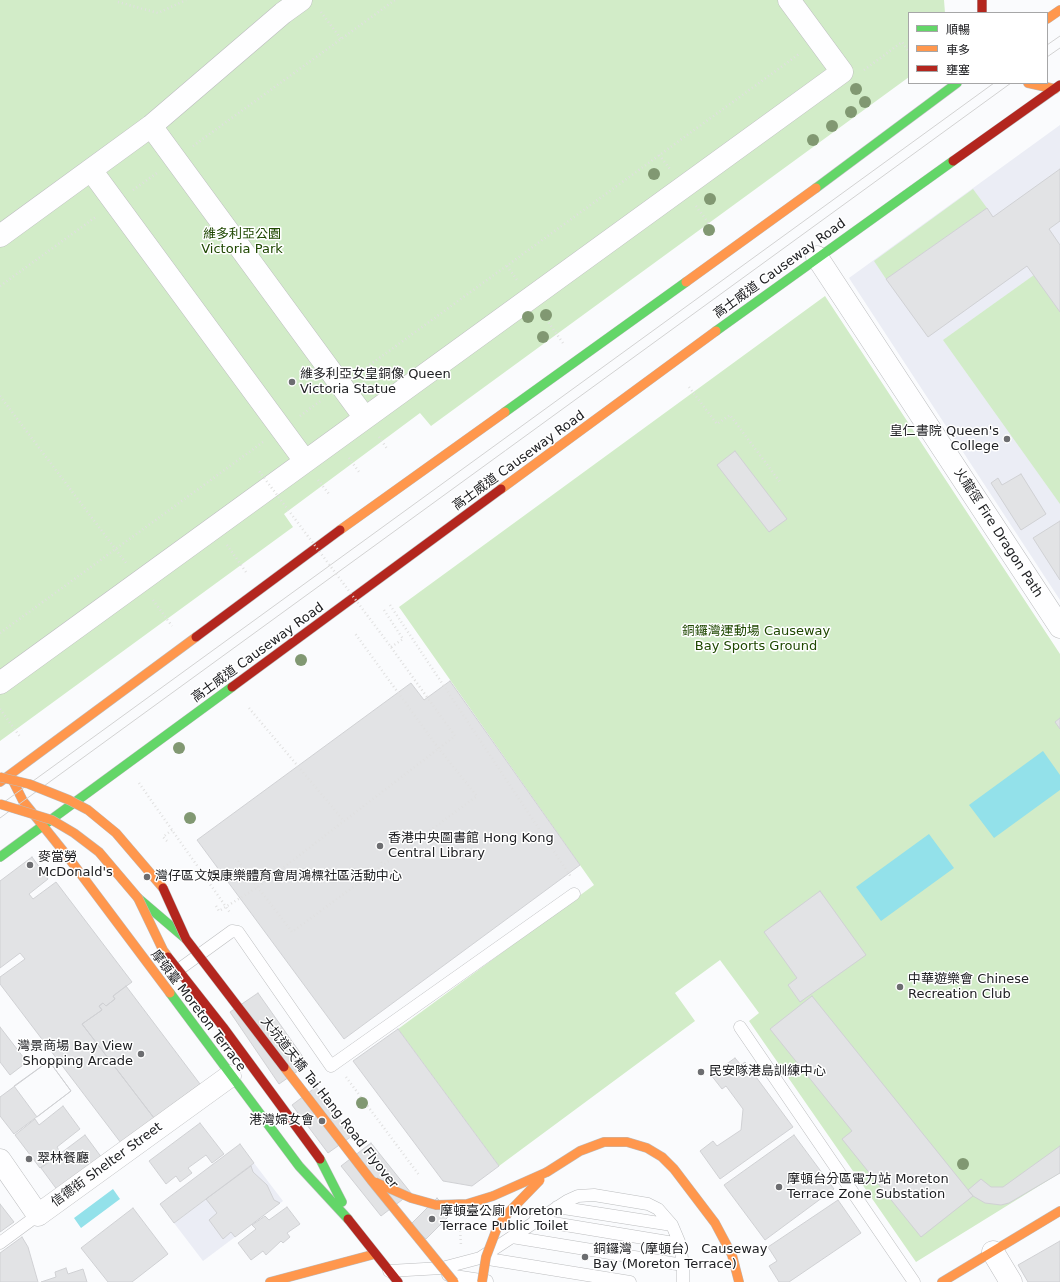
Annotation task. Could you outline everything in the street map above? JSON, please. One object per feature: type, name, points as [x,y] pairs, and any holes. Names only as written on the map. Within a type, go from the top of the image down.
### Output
[{"type":"main road","points":[[982,0],[982,12]]},
{"type":"main road","points":[[1048,18],[1060,10]]},
{"type":"main road","points":[[0,782],[380,501],[782,214],[956,84]]},
{"type":"main road","points":[[1035,84],[1057,87]]},
{"type":"main road","name":"高士威道 Causeway Road","points":[[0,857],[817,257],[1057,87]]},
{"type":"main road","name":"摩頓臺 Moreton Terrace","points":[[10,775],[23,801],[68,857],[230,1076],[299,1166],[348,1218],[398,1282]]},
{"type":"main road","name":"大坑道天橋 Tai Hang Road Flyover","points":[[0,777],[51,792],[88,810],[102,820],[116,833],[164,889],[186,939]]},
{"type":"main road","name":"大坑道天橋 Tai Hang Road Flyover","points":[[0,804],[52,820],[74,833],[99,852],[138,898],[186,939],[372,1180],[454,1282]]},
{"type":"main road","points":[[138,898],[163,950],[223,1027],[320,1159],[337,1191],[348,1218]]},
{"type":"main road","points":[[482,1282],[486,1257],[497,1228],[508,1213],[547,1172],[561,1162],[593,1145],[604,1142],[628,1142],[646,1148],[662,1157],[685,1181],[715,1223],[732,1256],[739,1282]]},
{"type":"main road","points":[[372,1180],[411,1198],[436,1205],[467,1204],[493,1196],[547,1172]]},
{"type":"main road","points":[[942,1282],[1060,1211]]},
{"type":"main road","points":[[270,1282],[375,1254]]},
{"type":"street","points":[[0,683],[842,72],[789,0]]},
{"type":"street","points":[[0,236],[151,126],[283,13],[300,1]]},
{"type":"street","points":[[151,126],[365,418]]},
{"type":"street","points":[[91,170],[305,461]]},
{"type":"street","name":"火龍徑 Fire Dragon Path","points":[[817,257],[1060,628]]},
{"type":"street","name":"信德街 Shelter Street","points":[[0,1160],[38,1215],[230,1076]]},
{"type":"street","points":[[993,1252],[1011,1282]]},
{"type":"lane","points":[[161,983],[232,931],[238,932],[332,1066],[574,894]]},
{"type":"lane","points":[[740,1026],[914,1282]]},
{"type":"lane","points":[[389,1271],[442,1268],[480,1258],[535,1220],[557,1207],[578,1196],[594,1195],[648,1204],[658,1209],[672,1225],[680,1244],[683,1265],[683,1282]]},
{"type":"lane","points":[[557,1207],[672,1225]]},
{"type":"lane","points":[[0,1243],[38,1215]]},
{"type":"lane","points":[[535,1220],[680,1244]]},
{"type":"lane","points":[[512,1237],[683,1265]]},
{"type":"lane","points":[[480,1258],[630,1282]]},
{"type":"lane","points":[[413,1269],[492,1282]]},
{"type":"path","points":[[118,2],[158,13],[186,0]]},
{"type":"path","points":[[0,286],[395,0]]},
{"type":"path","points":[[300,1],[319,11],[341,39]]},
{"type":"path","points":[[0,633],[818,40]]},
{"type":"path","points":[[842,72],[848,82],[902,42],[908,51]]},
{"type":"path","points":[[689,387],[717,424],[730,414],[780,482]]},
{"type":"path","points":[[0,396],[116,549],[173,628]]},
{"type":"path","points":[[216,906],[219,911],[258,887],[455,736],[391,647],[259,471]]},
{"type":"path","points":[[390,605],[573,880]]},
{"type":"path","points":[[384,610],[403,639],[391,647]]},
{"type":"path","points":[[238,861],[292,932],[478,796],[439,749],[354,632]]},
{"type":"path","points":[[249,708],[344,821]]},
{"type":"path","points":[[0,710],[21,738]]},
{"type":"path","points":[[126,765],[235,920]]},
{"type":"path","points":[[167,841],[163,837],[172,830]]},
{"type":"path","points":[[336,1063],[420,1176]]},
{"type":"path","points":[[460,1226],[461,1264]]},
{"type":"shaded area","name":"皇仁書院 Queen's College","points":[[1060,125],[1060,600],[849,278]]},
{"type":"shaded area","points":[[254,1163],[283,1201],[203,1261],[174,1223]]},
{"type":"green space","name":"維多利亞公園 Victoria Park","points":[[0,0],[944,0],[945,12],[908,12],[908,78],[431,426],[420,413],[284,514],[293,527],[0,741]]},
{"type":"green space","points":[[973,189],[987,208],[886,279],[874,261]]},
{"type":"green space","points":[[1034,275],[1060,312],[1060,504],[943,340]]},
{"type":"green space","name":"銅鑼灣運動場 Causeway Bay Sports Ground","points":[[825,296],[1060,654],[1060,1173],[916,1262],[749,1021],[759,1013],[720,960],[675,993],[695,1021],[499,1166],[398,1029],[594,885],[399,607]]},
{"type":"water","points":[[1043,751],[1060,775],[1060,790],[994,838],[969,805]]},
{"type":"water","points":[[929,834],[954,868],[881,921],[856,887]]},
{"type":"water","points":[[113,1189],[120,1199],[81,1228],[74,1218]]},
{"type":"building","points":[[1060,169],[1060,221],[1049,229],[1060,245],[1060,312],[1027,266],[928,337],[886,279],[987,208],[993,217]]},
{"type":"building","points":[[735,451],[787,519],[769,532],[717,465]]},
{"type":"building","points":[[1021,474],[1046,514],[1021,530],[991,483],[998,478],[1002,485]]},
{"type":"building","points":[[1060,521],[1060,580],[1033,538]]},
{"type":"building","name":"香港中央圖書館 Hong Kong Central Library","points":[[450,681],[580,865],[344,1039],[197,840],[411,683],[424,700]]},
{"type":"building","points":[[1060,718],[1060,729],[1055,722]]},
{"type":"building","points":[[32,857],[48,879],[29,894],[33,899],[56,882],[132,982],[113,996],[115,999],[106,1006],[103,1003],[99,1006],[102,1010],[82,1024],[154,1118],[121,1143],[0,984],[0,977],[25,959],[20,953],[0,968],[0,881]]},
{"type":"building","points":[[820,891],[866,955],[800,1002],[788,985],[797,978],[764,932]]},
{"type":"building","name":"灣景商場 Bay View Shopping Arcade","points":[[126,986],[200,1084],[154,1118],[82,1024],[102,1010],[99,1006],[103,1003],[106,1006],[115,999],[113,996]]},
{"type":"building","points":[[258,993],[308,1064],[279,1084],[230,1012]]},
{"type":"building","points":[[812,996],[973,1196],[921,1237],[842,1139],[852,1131],[770,1029]]},
{"type":"building","points":[[0,1027],[27,1062],[10,1075],[0,1062]]},
{"type":"building","points":[[398,1029],[499,1166],[472,1186],[443,1181],[353,1061]]},
{"type":"building","points":[[735,1058],[741,1065],[745,1062],[793,1127],[720,1179],[700,1151],[713,1141],[717,1146],[741,1130],[743,1109],[726,1086],[722,1089],[711,1075]]},
{"type":"building","points":[[49,1061],[71,1091],[37,1117],[14,1086]]},
{"type":"building","points":[[49,1061],[71,1091],[14,1134],[0,1116],[0,1097]]},
{"type":"building","name":"港灣婦女會","points":[[316,1087],[352,1136],[328,1153],[292,1105]]},
{"type":"building","points":[[63,1106],[80,1129],[57,1147],[60,1152],[40,1168],[15,1135],[35,1119],[39,1125]]},
{"type":"building","points":[[200,1123],[224,1154],[212,1163],[206,1155],[188,1168],[192,1173],[180,1182],[176,1176],[166,1184],[149,1161]]},
{"type":"building","points":[[85,1135],[102,1158],[58,1191],[41,1168]]},
{"type":"building","name":"摩頓台分區電力站 Moreton Terrace Zone Substation","points":[[794,1135],[834,1189],[765,1240],[724,1185]]},
{"type":"building","points":[[371,1143],[411,1193],[381,1216],[341,1166]]},
{"type":"building","points":[[240,1144],[254,1163],[174,1223],[160,1204]]},
{"type":"building","points":[[1060,1146],[1060,1173],[1009,1203],[1001,1205],[985,1203],[973,1196],[968,1190],[981,1179],[991,1187],[1003,1187]]},
{"type":"building","points":[[251,1166],[253,1172],[267,1185],[274,1200],[280,1203],[235,1237],[231,1232],[223,1239],[209,1220],[217,1213],[206,1199]]},
{"type":"building","name":"摩頓臺公廁 Moreton Terrace Public Toilet","points":[[437,1198],[452,1213],[426,1239],[411,1224]]},
{"type":"building","points":[[838,1200],[861,1233],[789,1282],[779,1282],[769,1266],[777,1261],[768,1247]]},
{"type":"building","points":[[0,1204],[14,1222],[0,1232]]},
{"type":"building","points":[[287,1207],[300,1224],[287,1233],[290,1237],[283,1243],[281,1241],[266,1255],[263,1251],[251,1260],[238,1243],[256,1229],[252,1225],[265,1216],[269,1220]]},
{"type":"building","points":[[133,1208],[168,1254],[132,1282],[108,1282],[81,1248]]},
{"type":"building","points":[[22,1237],[28,1247],[38,1282],[0,1282],[0,1253]]},
{"type":"building","points":[[1060,1241],[1060,1282],[1028,1282],[1018,1265]]},
{"type":"building","points":[[66,1268],[68,1274],[83,1269],[87,1282],[41,1282],[56,1277],[55,1272]]},
{"type":"tram line","points":[[1048,44],[1060,36]]},
{"type":"tram line","points":[[1048,56],[1060,48]]},
{"type":"tram line","points":[[0,805],[993,84]]},
{"type":"tram line","points":[[0,818],[1010,84]]},
{"type":"traffic: fast","points":[[816,188],[956,84]]},
{"type":"traffic: fast","points":[[716,331],[953,161]]},
{"type":"traffic: fast","points":[[505,412],[686,282]]},
{"type":"traffic: fast","points":[[0,857],[232,687]]},
{"type":"traffic: fast","points":[[138,898],[186,939]]},
{"type":"traffic: fast","points":[[170,993],[299,1166],[348,1219]]},
{"type":"traffic: fast","points":[[320,1159],[342,1202]]},
{"type":"traffic: slow","points":[[1048,18],[1060,10]]},
{"type":"traffic: slow","points":[[1032,84],[1055,89]]},
{"type":"traffic: slow","points":[[686,282],[816,188]]},
{"type":"traffic: slow","points":[[501,489],[716,331]]},
{"type":"traffic: slow","points":[[340,530],[505,412]]},
{"type":"traffic: slow","points":[[0,782],[196,637]]},
{"type":"traffic: slow","points":[[10,775],[23,801],[68,857],[170,993]]},
{"type":"traffic: slow","points":[[0,777],[29,784],[69,800],[88,810],[116,833],[163,888]]},
{"type":"traffic: slow","points":[[0,804],[52,820],[74,833],[99,852],[138,898],[163,950],[168,957]]},
{"type":"traffic: slow","points":[[284,1067],[371,1180],[454,1282]]},
{"type":"traffic: slow","points":[[547,1172],[580,1151],[604,1142],[627,1142],[647,1148],[662,1157],[674,1169],[715,1223],[732,1255],[739,1282]]},
{"type":"traffic: slow","points":[[375,1182],[411,1198],[436,1205],[467,1204],[493,1196],[547,1172]]},
{"type":"traffic: slow","points":[[482,1282],[486,1257],[497,1228],[508,1213],[540,1180]]},
{"type":"traffic: slow","points":[[942,1282],[1060,1211]]},
{"type":"traffic: slow","points":[[270,1282],[375,1254]]},
{"type":"traffic: jam","points":[[982,0],[982,12]]},
{"type":"traffic: jam","points":[[953,161],[1060,85]]},
{"type":"traffic: jam","points":[[232,687],[501,489]]},
{"type":"traffic: jam","points":[[196,637],[340,530]]},
{"type":"traffic: jam","points":[[163,888],[186,939],[284,1067]]},
{"type":"traffic: jam","points":[[168,957],[223,1027],[320,1159]]},
{"type":"traffic: jam","points":[[348,1219],[398,1282]]},
{"type":"place","name":"維多利亞女皇銅像 Queen Victoria Statue","points":[[292,382]]},
{"type":"place","name":"皇仁書院 Queen's College","points":[[1007,439]]},
{"type":"place","name":"香港中央圖書館 Hong Kong Central Library","points":[[380,846]]},
{"type":"place","name":"麥當勞 McDonald's","points":[[30,865]]},
{"type":"place","name":"灣仔區文娛康樂體育會周鴻標社區活動中心","points":[[147,877]]},
{"type":"place","name":"中華遊樂會 Chinese Recreation Club","points":[[900,987]]},
{"type":"place","name":"灣景商場 Bay View Shopping Arcade","points":[[141,1054]]},
{"type":"place","name":"民安隊港島訓練中心","points":[[701,1072]]},
{"type":"place","name":"港灣婦女會","points":[[322,1121]]},
{"type":"place","name":"翠林餐廳","points":[[29,1159]]},
{"type":"place","name":"摩頓台分區電力站 Moreton Terrace Zone Substation","points":[[779,1187]]},
{"type":"place","name":"摩頓臺公廁 Moreton Terrace Public Toilet","points":[[432,1219]]},
{"type":"place","name":"銅鑼灣（摩頓台） Causeway Bay (Moreton Terrace)","points":[[585,1257]]}]
